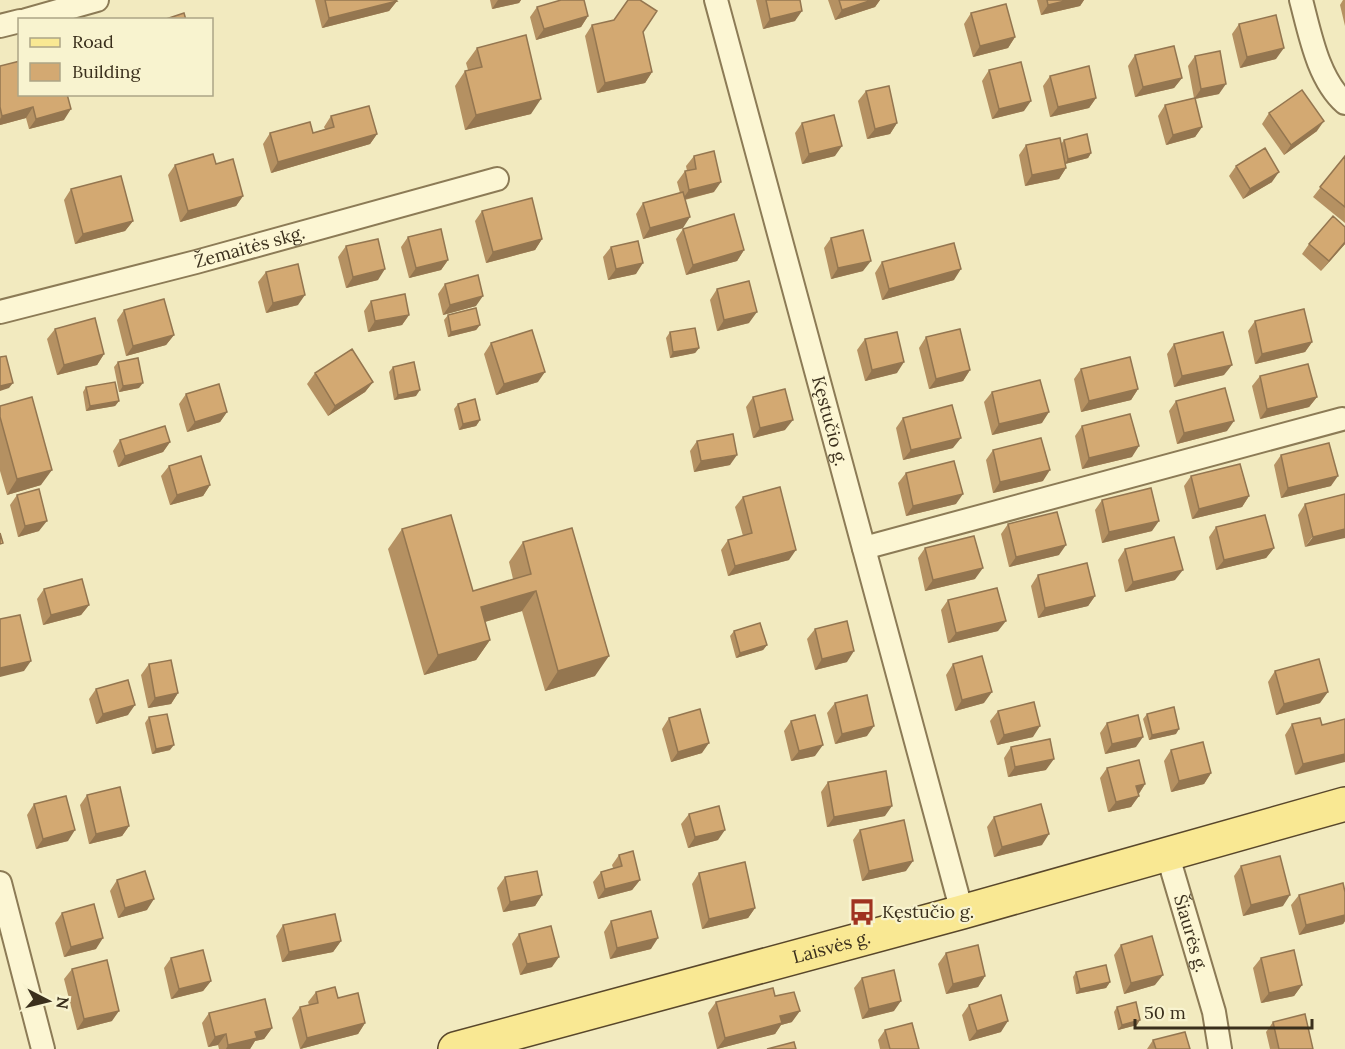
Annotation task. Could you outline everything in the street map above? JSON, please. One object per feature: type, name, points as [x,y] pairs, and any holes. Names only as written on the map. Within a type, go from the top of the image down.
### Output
[{"type":"main road","name":"Laisvės g.","points":[[454,1049],[962,912],[1345,804]]},
{"type":"street","points":[[33,18],[97,0]]},
{"type":"street","name":"Kęstučio g.","points":[[716,0],[962,912]]},
{"type":"street","points":[[1301,0],[1314,47],[1333,92],[1345,103]]},
{"type":"street","points":[[0,26],[18,22]]},
{"type":"street","name":"Žemaitės skg.","points":[[0,312],[196,262],[497,179]]},
{"type":"street","points":[[864,548],[1342,419]]},
{"type":"street","name":"Šiaurės g.","points":[[1167,853],[1214,1012],[1220,1049]]},
{"type":"street","points":[[0,884],[44,1049]]},
{"type":"building","points":[[325,0],[396,0],[397,1],[329,18]]},
{"type":"building","points":[[561,0],[584,0],[588,16],[544,29],[537,7]]},
{"type":"building","points":[[628,0],[640,0],[657,11],[643,32],[652,72],[605,83],[592,25],[614,20]]},
{"type":"building","points":[[766,0],[800,0],[802,11],[770,19]]},
{"type":"building","points":[[839,0],[872,0],[842,10]]},
{"type":"building","points":[[1047,0],[1069,0],[1048,5]]},
{"type":"building","points":[[1006,4],[1015,37],[980,46],[971,13]]},
{"type":"building","points":[[184,13],[185,18],[169,18]]},
{"type":"building","points":[[1276,15],[1284,48],[1247,57],[1239,24]]},
{"type":"building","points":[[526,35],[541,99],[476,115],[465,71],[482,67],[477,48]]},
{"type":"building","points":[[1174,46],[1182,78],[1143,87],[1135,55]]},
{"type":"building","points":[[1220,51],[1226,84],[1201,89],[1195,56]]},
{"type":"building","points":[[18,62],[18,96],[68,96],[71,109],[36,119],[33,107],[2,116],[0,66]]},
{"type":"building","points":[[1021,62],[1031,101],[999,109],[989,70]]},
{"type":"building","points":[[1089,66],[1096,98],[1058,107],[1050,76]]},
{"type":"building","points":[[889,86],[897,123],[875,129],[866,91]]},
{"type":"building","points":[[1302,90],[1324,121],[1291,145],[1269,113]]},
{"type":"building","points":[[1195,98],[1202,127],[1173,135],[1165,105]]},
{"type":"building","points":[[369,106],[377,134],[278,162],[270,133],[310,122],[313,133],[334,127],[331,116]]},
{"type":"building","points":[[834,115],[842,146],[809,154],[802,123]]},
{"type":"building","points":[[1087,134],[1091,153],[1068,159],[1064,140]]},
{"type":"building","points":[[1060,138],[1066,168],[1032,175],[1026,145]]},
{"type":"building","points":[[1265,148],[1279,172],[1250,189],[1236,166]]},
{"type":"building","points":[[714,151],[721,182],[689,190],[685,171],[696,169],[694,156]]},
{"type":"building","points":[[213,154],[216,164],[233,159],[243,196],[188,211],[175,165]]},
{"type":"building","points":[[1345,156],[1345,207],[1320,187]]},
{"type":"building","points":[[121,176],[133,221],[83,234],[71,189]]},
{"type":"building","points":[[683,192],[690,217],[650,228],[643,203]]},
{"type":"building","points":[[532,198],[542,239],[493,252],[482,211]]},
{"type":"building","points":[[734,214],[744,250],[693,265],[683,229]]},
{"type":"building","points":[[1333,216],[1345,227],[1345,242],[1329,261],[1309,244]]},
{"type":"building","points":[[441,229],[448,260],[416,268],[408,237]]},
{"type":"building","points":[[863,230],[871,261],[838,268],[831,238]]},
{"type":"building","points":[[378,239],[385,269],[353,277],[346,246]]},
{"type":"building","points":[[638,241],[643,263],[616,269],[611,247]]},
{"type":"building","points":[[954,243],[961,269],[889,289],[882,262]]},
{"type":"building","points":[[298,264],[305,295],[273,303],[266,272]]},
{"type":"building","points":[[478,275],[483,296],[450,305],[445,284]]},
{"type":"building","points":[[749,281],[757,312],[724,320],[717,289]]},
{"type":"building","points":[[405,294],[409,315],[375,321],[371,301]]},
{"type":"building","points":[[164,299],[174,335],[133,346],[124,310]]},
{"type":"building","points":[[476,308],[480,325],[451,332],[448,315]]},
{"type":"building","points":[[1304,309],[1312,342],[1262,354],[1255,321]]},
{"type":"building","points":[[95,318],[104,354],[64,365],[55,329]]},
{"type":"building","points":[[695,328],[699,348],[673,352],[670,332]]},
{"type":"building","points":[[960,329],[970,370],[936,379],[926,337]]},
{"type":"building","points":[[532,330],[545,372],[504,384],[491,343]]},
{"type":"building","points":[[897,332],[904,362],[872,370],[865,339]]},
{"type":"building","points":[[1223,332],[1232,365],[1182,376],[1174,344]]},
{"type":"building","points":[[352,349],[373,382],[335,406],[315,373]]},
{"type":"building","points":[[6,356],[13,383],[0,386],[0,357]]},
{"type":"building","points":[[1130,357],[1138,389],[1089,401],[1081,369]]},
{"type":"building","points":[[138,358],[143,383],[123,386],[118,362]]},
{"type":"building","points":[[414,362],[420,390],[398,395],[393,367]]},
{"type":"building","points":[[1308,364],[1317,397],[1267,409],[1260,376]]},
{"type":"building","points":[[1040,380],[1049,412],[999,424],[992,392]]},
{"type":"building","points":[[115,382],[119,401],[90,406],[86,387]]},
{"type":"building","points":[[219,384],[227,412],[195,422],[186,394]]},
{"type":"building","points":[[1225,388],[1234,421],[1184,433],[1176,401]]},
{"type":"building","points":[[785,389],[793,420],[760,428],[753,397]]},
{"type":"building","points":[[32,397],[52,470],[17,479],[0,417],[0,406]]},
{"type":"building","points":[[475,399],[480,420],[463,424],[458,404]]},
{"type":"building","points":[[952,405],[961,438],[911,450],[903,418]]},
{"type":"building","points":[[1130,414],[1139,446],[1089,458],[1082,426]]},
{"type":"building","points":[[165,426],[170,442],[125,456],[120,440]]},
{"type":"building","points":[[733,434],[737,455],[701,461],[697,441]]},
{"type":"building","points":[[1041,438],[1050,470],[1000,482],[993,450]]},
{"type":"building","points":[[1329,443],[1338,476],[1288,488],[1281,455]]},
{"type":"building","points":[[201,456],[210,485],[177,495],[169,466]]},
{"type":"building","points":[[954,461],[963,494],[913,506],[906,473]]},
{"type":"building","points":[[1240,464],[1249,496],[1199,509],[1191,476]]},
{"type":"building","points":[[780,487],[796,550],[735,566],[728,540],[752,533],[743,497]]},
{"type":"building","points":[[1151,488],[1159,521],[1109,532],[1102,500]]},
{"type":"building","points":[[39,489],[47,521],[25,526],[17,495]]},
{"type":"building","points":[[1345,494],[1345,529],[1313,537],[1305,504]]},
{"type":"building","points":[[1057,512],[1066,545],[1016,557],[1008,524]]},
{"type":"building","points":[[451,515],[473,591],[531,574],[523,542],[572,528],[609,656],[558,671],[536,591],[481,607],[490,640],[438,655],[402,529]]},
{"type":"building","points":[[1265,515],[1274,548],[1224,560],[1216,527]]},
{"type":"building","points":[[974,536],[983,568],[933,580],[925,548]]},
{"type":"building","points":[[1174,537],[1183,570],[1133,582],[1125,549]]},
{"type":"building","points":[[1087,563],[1095,596],[1045,608],[1038,575]]},
{"type":"building","points":[[82,579],[89,605],[51,615],[44,589]]},
{"type":"building","points":[[997,588],[1006,621],[956,633],[948,600]]},
{"type":"building","points":[[20,615],[31,661],[0,668],[0,619]]},
{"type":"building","points":[[847,621],[854,651],[822,659],[815,629]]},
{"type":"building","points":[[760,623],[767,645],[740,653],[734,631]]},
{"type":"building","points":[[982,656],[992,692],[962,700],[953,664]]},
{"type":"building","points":[[1319,659],[1328,692],[1284,704],[1275,671]]},
{"type":"building","points":[[171,660],[178,693],[155,698],[149,664]]},
{"type":"building","points":[[128,680],[135,705],[103,714],[96,689]]},
{"type":"building","points":[[867,695],[874,726],[842,734],[835,703]]},
{"type":"building","points":[[1034,702],[1040,726],[1004,735],[998,711]]},
{"type":"building","points":[[1174,707],[1179,729],[1152,735],[1147,714]]},
{"type":"building","points":[[700,709],[709,743],[678,752],[669,718]]},
{"type":"building","points":[[167,714],[174,745],[156,749],[149,717]]},
{"type":"building","points":[[815,715],[823,745],[799,751],[791,721]]},
{"type":"building","points":[[1138,715],[1143,737],[1112,744],[1107,723]]},
{"type":"building","points":[[1320,718],[1322,725],[1345,719],[1345,754],[1303,764],[1292,724]]},
{"type":"building","points":[[1050,739],[1054,759],[1015,767],[1011,747]]},
{"type":"building","points":[[1203,742],[1211,773],[1179,781],[1171,750]]},
{"type":"building","points":[[1139,760],[1145,784],[1136,786],[1139,796],[1116,802],[1107,768]]},
{"type":"building","points":[[886,771],[892,806],[834,817],[828,782]]},
{"type":"building","points":[[120,787],[129,826],[96,834],[87,795]]},
{"type":"building","points":[[66,796],[75,830],[43,839],[34,804]]},
{"type":"building","points":[[1041,804],[1049,834],[1002,847],[994,817]]},
{"type":"building","points":[[719,806],[725,830],[695,837],[689,814]]},
{"type":"building","points":[[904,820],[913,861],[869,871],[860,830]]},
{"type":"building","points":[[633,851],[640,880],[605,889],[601,872],[622,866],[619,855]]},
{"type":"building","points":[[1280,856],[1290,895],[1251,905],[1241,866]]},
{"type":"building","points":[[745,862],[755,908],[709,919],[699,873]]},
{"type":"building","points":[[145,871],[154,899],[125,908],[117,880]]},
{"type":"building","points":[[537,871],[542,895],[510,902],[505,877]]},
{"type":"building","points":[[1343,883],[1345,915],[1306,925],[1299,895]]},
{"type":"building","points":[[94,904],[103,938],[71,947],[62,913]]},
{"type":"building","points":[[651,911],[658,938],[617,948],[611,921]]},
{"type":"building","points":[[335,914],[341,941],[289,952],[283,925]]},
{"type":"building","points":[[551,926],[559,957],[527,964],[519,934]]},
{"type":"building","points":[[1152,936],[1163,975],[1131,983],[1121,945]]},
{"type":"building","points":[[978,945],[985,976],[953,984],[946,953]]},
{"type":"building","points":[[203,950],[211,981],[179,989],[171,958]]},
{"type":"building","points":[[1294,950],[1302,985],[1269,993],[1261,958]]},
{"type":"building","points":[[107,960],[119,1011],[84,1019],[72,969]]},
{"type":"building","points":[[1106,965],[1110,982],[1080,989],[1076,972]]},
{"type":"building","points":[[894,970],[901,1001],[869,1009],[862,978]]},
{"type":"building","points":[[335,987],[338,998],[358,993],[365,1023],[307,1038],[300,1007],[318,1003],[316,992]]},
{"type":"building","points":[[773,988],[775,996],[794,992],[800,1011],[780,1016],[782,1023],[725,1038],[716,1002]]},
{"type":"building","points":[[1001,995],[1008,1021],[977,1031],[969,1005]]},
{"type":"building","points":[[265,999],[272,1028],[255,1032],[257,1038],[228,1045],[226,1034],[215,1037],[209,1013]]},
{"type":"building","points":[[1136,1002],[1140,1020],[1122,1025],[1117,1007]]},
{"type":"building","points":[[1305,1014],[1313,1049],[1279,1049],[1273,1022]]},
{"type":"building","points":[[912,1023],[919,1049],[890,1049],[885,1030]]},
{"type":"building","points":[[1185,1032],[1190,1049],[1156,1049],[1153,1040]]},
{"type":"building","points":[[794,1042],[796,1049],[767,1049]]},
{"type":"place","name":"Kęstučio g.","points":[[862,912]]}]
